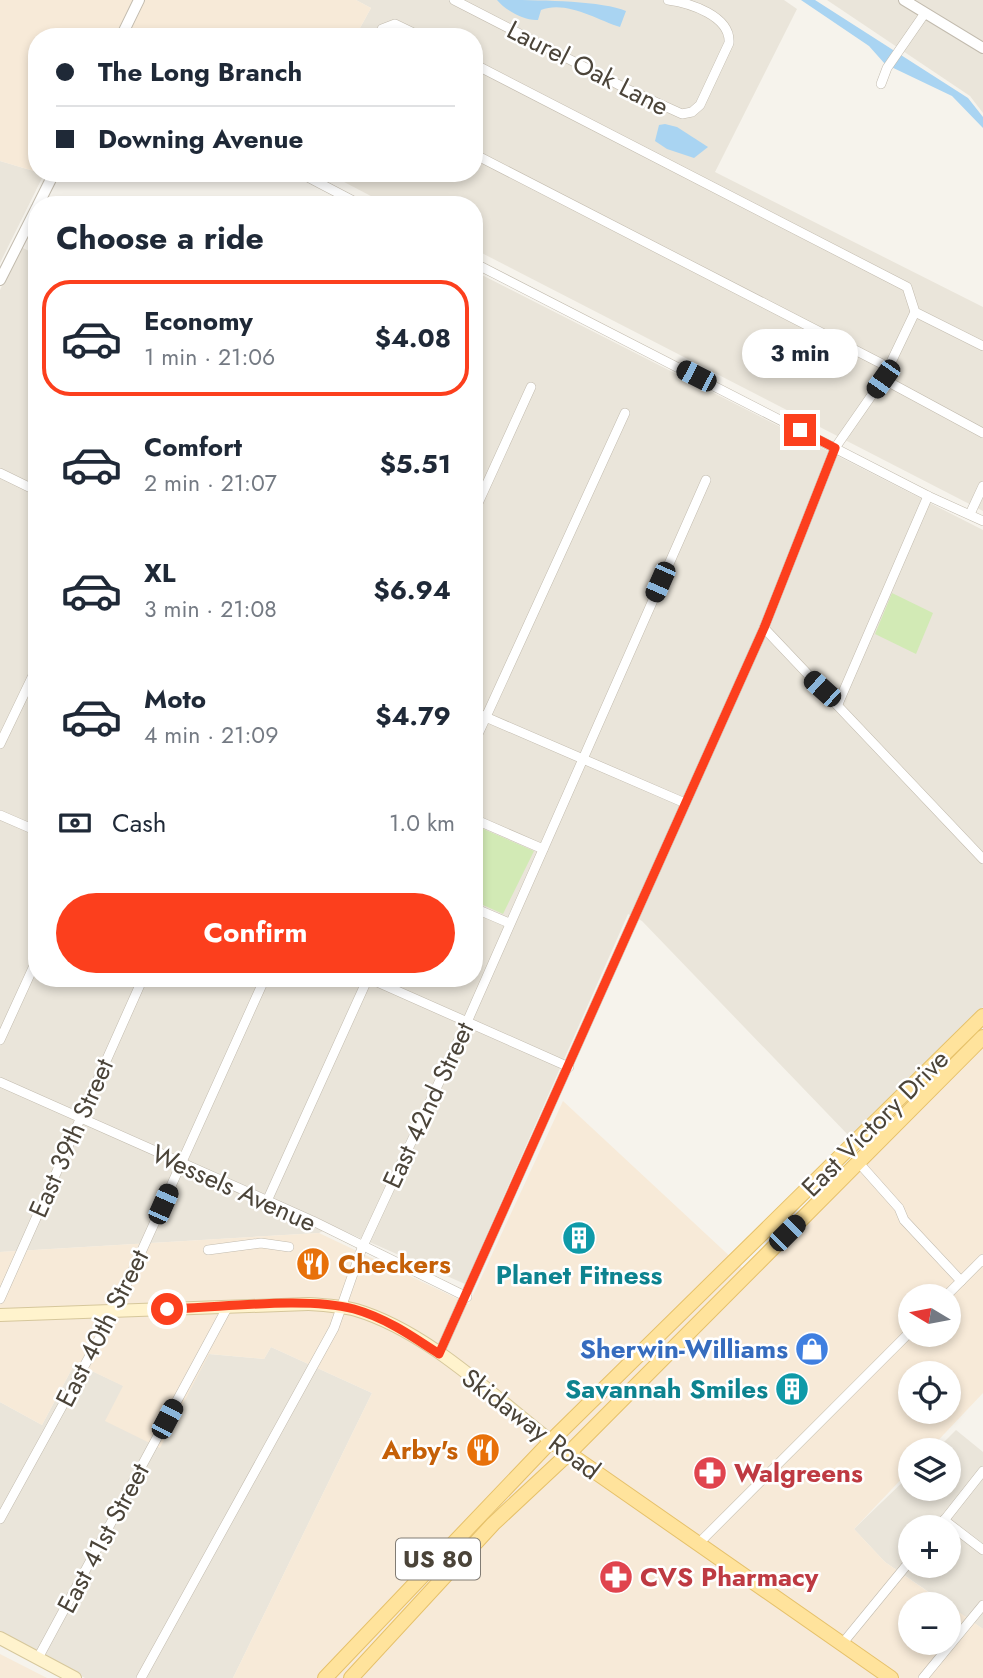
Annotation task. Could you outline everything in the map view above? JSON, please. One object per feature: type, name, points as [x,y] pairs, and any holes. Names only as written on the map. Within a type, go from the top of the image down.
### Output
[{"type":"main road","name":"East Victory Drive","points":[[351,1678],[493,1524],[568,1454],[859,1163],[983,1016]]},
{"type":"main road","name":"East Victory Drive","points":[[325,1678],[551,1441],[944,1065],[983,1037]]},
{"type":"main road","name":"Skidaway Road","points":[[0,1315],[308,1304],[340,1307],[382,1319],[439,1354],[568,1454],[891,1678]]},
{"type":"main road","points":[[0,1638],[75,1678]]},
{"type":"street","points":[[125,28],[139,0]]},
{"type":"street","name":"Laurel Oak Lane","points":[[454,0],[626,89],[682,114],[692,112],[700,105],[729,43],[729,34],[723,25],[704,11],[691,4],[668,0]]},
{"type":"street","points":[[904,0],[983,48]]},
{"type":"street","points":[[881,83],[887,68],[925,13]]},
{"type":"street","points":[[385,28],[395,24],[403,28]]},
{"type":"street","points":[[439,1354],[467,1297],[764,628],[835,448],[883,379],[915,312],[907,287],[483,69]]},
{"type":"street","points":[[483,159],[888,367]]},
{"type":"street","points":[[317,182],[344,196]]},
{"type":"street","points":[[0,280],[28,224]]},
{"type":"street","points":[[483,268],[928,496],[983,521]]},
{"type":"street","points":[[915,312],[983,346]]},
{"type":"street","points":[[883,379],[983,433]]},
{"type":"street","points":[[483,492],[531,387]]},
{"type":"street","points":[[483,724],[625,413]]},
{"type":"street","points":[[0,473],[28,487]]},
{"type":"street","name":"East 42nd Street","points":[[483,984],[706,480]]},
{"type":"street","points":[[970,514],[983,486]]},
{"type":"street","points":[[838,704],[928,496]]},
{"type":"street","points":[[764,628],[983,859]]},
{"type":"street","points":[[0,744],[28,686]]},
{"type":"street","points":[[483,716],[685,803]]},
{"type":"street","points":[[0,815],[28,827]]},
{"type":"street","points":[[483,823],[543,849]]},
{"type":"street","points":[[483,912],[509,923]]},
{"type":"street","points":[[0,1040],[28,979]]},
{"type":"street","name":"East 39th Street","points":[[0,1299],[139,987]]},
{"type":"street","name":"East 40th Street","points":[[0,1520],[115,1310],[261,987]]},
{"type":"street","points":[[267,1201],[364,987]]},
{"type":"street","points":[[388,987],[569,1067]]},
{"type":"street","name":"East 42nd Street","points":[[141,1678],[329,1338],[362,1248],[482,987]]},
{"type":"street","name":"Wessels Avenue","points":[[0,1082],[180,1165],[267,1201],[467,1297]]},
{"type":"street","points":[[859,1163],[899,1208],[904,1220],[961,1281]]},
{"type":"street","points":[[208,1250],[261,1243],[289,1247]]},
{"type":"street","points":[[958,1284],[983,1259]]},
{"type":"street","name":"East 41st Street","points":[[38,1658],[228,1308]]},
{"type":"street","points":[[699,1543],[898,1344]]},
{"type":"street","points":[[948,1515],[983,1471]]},
{"type":"street","points":[[961,1536],[983,1550]]},
{"type":"street","points":[[842,1644],[898,1576]]},
{"type":"street","points":[[923,1678],[983,1605]]},
{"type":"shaded area","points":[[0,0],[356,0],[371,8],[360,28],[28,28],[28,169],[0,161]]},
{"type":"shaded area","points":[[356,0],[784,0],[797,9],[715,172],[983,307],[983,511],[483,254],[483,196],[371,196],[344,182],[483,182],[483,28],[360,28],[371,8]]},
{"type":"shaded area","points":[[827,0],[983,0],[983,113],[970,96]]},
{"type":"shaded area","points":[[0,161],[28,169],[28,182],[40,182],[33,196],[28,196],[28,206],[0,263]]},
{"type":"shaded area","points":[[21,247],[28,250],[28,987],[483,987],[483,276],[983,530],[983,1007],[850,1137],[642,921],[628,914],[465,1284],[333,1226],[319,1233],[0,1252],[0,290]]},
{"type":"shaded area","points":[[983,1044],[983,1393],[961,1416],[961,1361],[898,1361],[898,1424],[954,1424],[940,1438],[898,1438],[898,1483],[854,1529],[885,1562],[898,1571],[898,1578],[908,1578],[928,1592],[898,1592],[898,1655],[961,1655],[961,1613],[983,1629],[983,1678],[233,1678],[372,1393],[271,1347],[264,1359],[209,1354],[160,1448],[105,1421],[123,1386],[75,1363],[42,1425],[0,1402],[0,1252],[319,1233],[469,1304],[563,1101],[750,1275]]},
{"type":"shaded area","points":[[271,1347],[372,1393],[233,1678],[85,1678],[0,1633],[0,1402],[42,1425],[75,1363],[124,1386],[106,1421],[209,1354],[264,1359]]},
{"type":"shaded area","points":[[956,1430],[983,1452],[983,1629],[961,1614],[961,1592],[929,1592],[908,1578],[961,1578],[961,1515],[898,1515],[898,1571],[885,1562],[854,1529],[898,1487],[898,1501],[961,1501],[961,1438],[948,1438]]},
{"type":"shaded area","points":[[0,1654],[47,1678],[0,1678]]},
{"type":"green space","points":[[892,593],[933,613],[916,654],[875,634]]},
{"type":"green space","points":[[483,829],[534,851],[503,914],[483,905]]},
{"type":"water","points":[[497,0],[582,3],[626,11],[620,27],[560,7],[541,10],[538,20],[533,20],[515,14]]},
{"type":"water","points":[[801,0],[815,0],[968,98],[983,117],[983,128],[952,96],[885,64],[869,46]]},
{"type":"water","points":[[659,125],[677,127],[708,147],[694,158],[667,149],[655,141]]},
{"type":"place","name":"Planet Fitness","points":[[579,1238]]},
{"type":"place","name":"Checkers","points":[[313,1264]]},
{"type":"place","name":"Sherwin-Williams","points":[[812,1349]]},
{"type":"place","name":"Savannah Smiles","points":[[792,1389]]},
{"type":"place","name":"Arby's","points":[[483,1450]]},
{"type":"place","name":"Walgreens","points":[[710,1473]]},
{"type":"place","name":"CVS Pharmacy","points":[[616,1577]]},
{"type":"route","points":[[167,1309],[308,1304],[354,1309],[405,1331],[439,1354],[467,1297],[764,628],[835,448],[800,430]]}]
